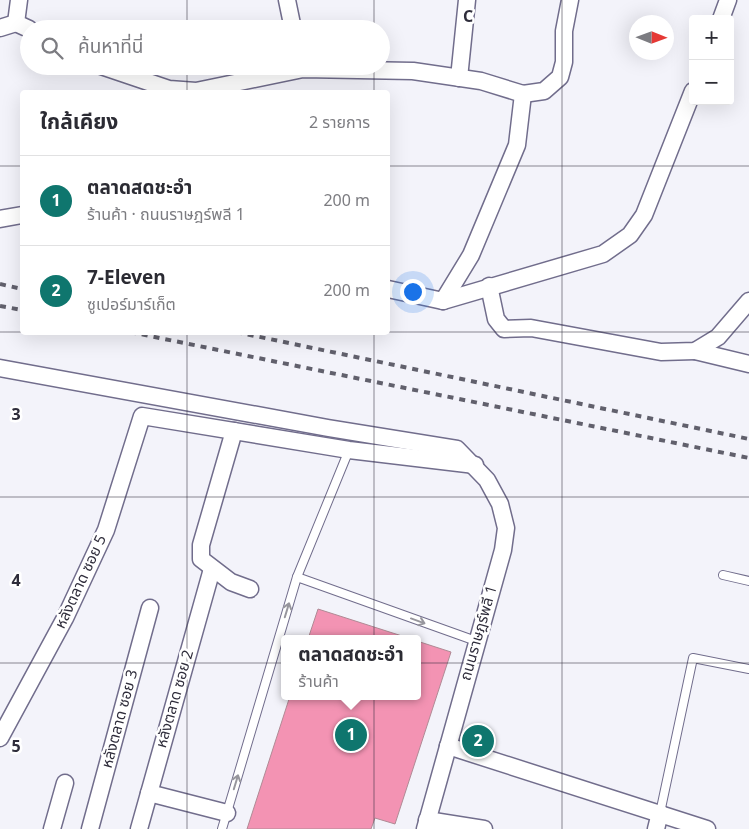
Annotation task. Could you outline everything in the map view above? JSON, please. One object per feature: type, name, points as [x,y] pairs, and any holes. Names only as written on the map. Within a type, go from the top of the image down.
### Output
[{"type":"street","points":[[19,0],[22,20]]},
{"type":"street","points":[[287,0],[291,20]]},
{"type":"street","points":[[459,78],[467,0]]},
{"type":"street","points":[[390,70],[413,71],[504,86],[522,94],[544,91],[560,77],[564,62],[564,31],[570,0]]},
{"type":"street","points":[[722,15],[728,0]]},
{"type":"street","points":[[0,28],[20,26]]},
{"type":"street","points":[[129,75],[169,88],[187,90]]},
{"type":"street","points":[[201,90],[270,75]]},
{"type":"street","points":[[443,301],[471,255],[517,145],[522,94]]},
{"type":"street","points":[[390,290],[443,301],[602,254],[630,235],[644,215],[689,100]]},
{"type":"street","points":[[0,219],[20,215]]},
{"type":"street","points":[[489,286],[496,319],[504,329],[531,328],[661,352],[695,351],[749,364]]},
{"type":"street","points":[[695,351],[718,337],[749,300]]},
{"type":"street","name":"ถนนราษฎร์พลี 1","points":[[0,368],[328,428],[457,449],[475,465],[500,504],[506,528],[502,550],[426,824]]},
{"type":"street","name":"หลังตลาด ซอย 5","points":[[0,738],[65,618],[106,530],[142,416],[234,432]]},
{"type":"street","points":[[250,589],[231,582],[201,559],[201,545],[234,432],[349,450],[475,465]]},
{"type":"street","name":"หลังตลาด ซอย 2","points":[[139,829],[212,569]]},
{"type":"street","name":"หลังตลาด ซอย 3","points":[[90,829],[150,608]]},
{"type":"street","points":[[448,746],[658,821],[707,829]]},
{"type":"street","points":[[52,829],[65,783]]},
{"type":"street","points":[[148,793],[224,821]]},
{"type":"street","points":[[426,824],[484,829]]},
{"type":"lane","points":[[224,821],[297,577],[349,450]]},
{"type":"lane","points":[[722,575],[749,581]]},
{"type":"lane","points":[[297,577],[476,641]]},
{"type":"lane","points":[[658,821],[692,658],[749,669]]},
{"type":"building","points":[[318,609],[399,635],[309,635]]},
{"type":"building","points":[[421,642],[451,652],[395,824],[375,818],[371,829],[247,829],[289,700],[421,700]]},
{"type":"railway","points":[[0,284],[20,289]]},
{"type":"railway","points":[[0,306],[20,310]]},
{"type":"railway","points":[[145,335],[749,458]]},
{"type":"railway","points":[[250,335],[749,439]]},
{"type":"place","name":"ตลาดสดชะอำ","points":[[351,735]]},
{"type":"place","name":"7-Eleven","points":[[478,741]]}]
